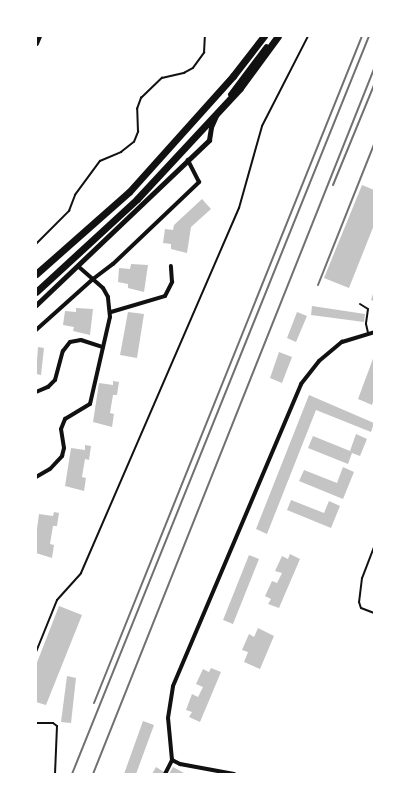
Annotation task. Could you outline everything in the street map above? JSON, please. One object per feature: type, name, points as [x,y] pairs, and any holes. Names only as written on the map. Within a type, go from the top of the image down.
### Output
[{"type":"highway","points":[[36,274],[129,192],[234,76],[264,36]]},
{"type":"highway","points":[[36,292],[137,199],[240,88],[278,36]]},
{"type":"street","points":[[36,43],[39,36]]},
{"type":"street","points":[[36,305],[209,140],[211,126],[221,106],[274,36]]},
{"type":"street","points":[[36,330],[93,279],[113,264],[199,182],[188,160]]},
{"type":"street","points":[[36,477],[50,469],[62,456],[64,448],[61,429],[65,419],[90,404],[110,312],[108,297],[93,279],[78,266]]},
{"type":"street","points":[[110,312],[165,296],[172,282],[171,266]]},
{"type":"street","points":[[165,774],[172,760],[168,718],[173,686],[298,391],[308,373],[330,351],[342,342],[374,332]]},
{"type":"street","points":[[36,392],[48,388],[55,380],[63,351],[70,342],[81,340],[103,347]]},
{"type":"street","points":[[172,760],[180,764],[234,774]]},
{"type":"lane","points":[[36,652],[57,600],[81,573],[239,208],[262,126],[308,36]]},
{"type":"lane","points":[[360,304],[368,309],[366,324],[368,333]]},
{"type":"lane","points":[[374,546],[362,578],[359,602],[361,608],[374,613]]},
{"type":"lane","points":[[36,724],[52,723],[56,726],[55,774]]},
{"type":"path","points":[[36,244],[69,211],[75,195],[100,161],[121,152],[134,142],[138,132],[137,109],[141,98],[162,78],[184,73],[194,68],[204,53],[205,36]]},
{"type":"building","points":[[362,185],[374,190],[374,225],[349,288],[324,278]]},
{"type":"building","points":[[202,199],[211,209],[191,227],[187,253],[171,249],[171,244],[163,243],[165,229],[173,230],[174,225]]},
{"type":"building","points":[[131,264],[148,265],[144,292],[128,288],[128,284],[118,282],[119,268],[130,269]]},
{"type":"building","points":[[374,291],[374,301],[371,300]]},
{"type":"building","points":[[312,306],[365,314],[364,322],[311,315]]},
{"type":"building","points":[[76,308],[93,309],[90,335],[73,331],[74,327],[63,325],[65,311],[76,312]]},
{"type":"building","points":[[128,312],[144,314],[137,358],[120,355]]},
{"type":"building","points":[[297,312],[307,316],[296,342],[287,338]]},
{"type":"building","points":[[38,347],[44,348],[41,375],[36,374]]},
{"type":"building","points":[[279,352],[292,357],[282,383],[270,378]]},
{"type":"building","points":[[374,356],[374,399],[372,405],[358,399]]},
{"type":"building","points":[[113,381],[119,382],[117,395],[113,395],[110,413],[114,414],[112,427],[93,422],[99,383],[113,385]]},
{"type":"building","points":[[309,395],[374,423],[371,432],[316,410],[267,534],[256,529]]},
{"type":"building","points":[[356,434],[367,439],[360,456],[352,453],[348,464],[308,448],[313,436],[350,451]]},
{"type":"building","points":[[85,445],[91,446],[89,460],[85,459],[82,477],[86,478],[84,491],[65,486],[71,448],[85,450]]},
{"type":"building","points":[[343,467],[354,472],[343,499],[299,481],[304,470],[337,483]]},
{"type":"building","points":[[291,500],[324,513],[329,501],[340,506],[331,528],[287,510]]},
{"type":"building","points":[[54,512],[59,513],[57,526],[53,526],[50,544],[54,545],[52,558],[36,553],[36,536],[39,514],[53,516]]},
{"type":"building","points":[[290,554],[300,559],[279,608],[268,604],[271,599],[265,596],[272,581],[277,583],[282,573],[275,571],[282,556],[288,559]]},
{"type":"building","points":[[249,555],[259,559],[233,624],[223,620]]},
{"type":"building","points":[[59,606],[82,615],[46,705],[36,702],[36,665]]},
{"type":"building","points":[[258,628],[274,636],[260,669],[244,662],[248,652],[242,650],[249,634],[254,637]]},
{"type":"building","points":[[211,668],[221,672],[200,722],[189,717],[192,712],[186,710],[192,694],[198,697],[203,687],[196,684],[203,669],[209,672]]},
{"type":"building","points":[[67,676],[76,678],[71,723],[61,722]]},
{"type":"building","points":[[143,721],[154,725],[136,774],[124,774]]},
{"type":"building","points":[[156,767],[164,772],[163,774],[152,774]]},
{"type":"building","points":[[173,767],[184,773],[184,774],[169,774]]},
{"type":"railway","points":[[94,703],[362,36]]},
{"type":"railway","points":[[72,774],[369,36]]},
{"type":"railway","points":[[93,774],[374,69]]},
{"type":"railway","points":[[333,185],[374,85]]},
{"type":"railway","points":[[318,285],[374,144]]}]
